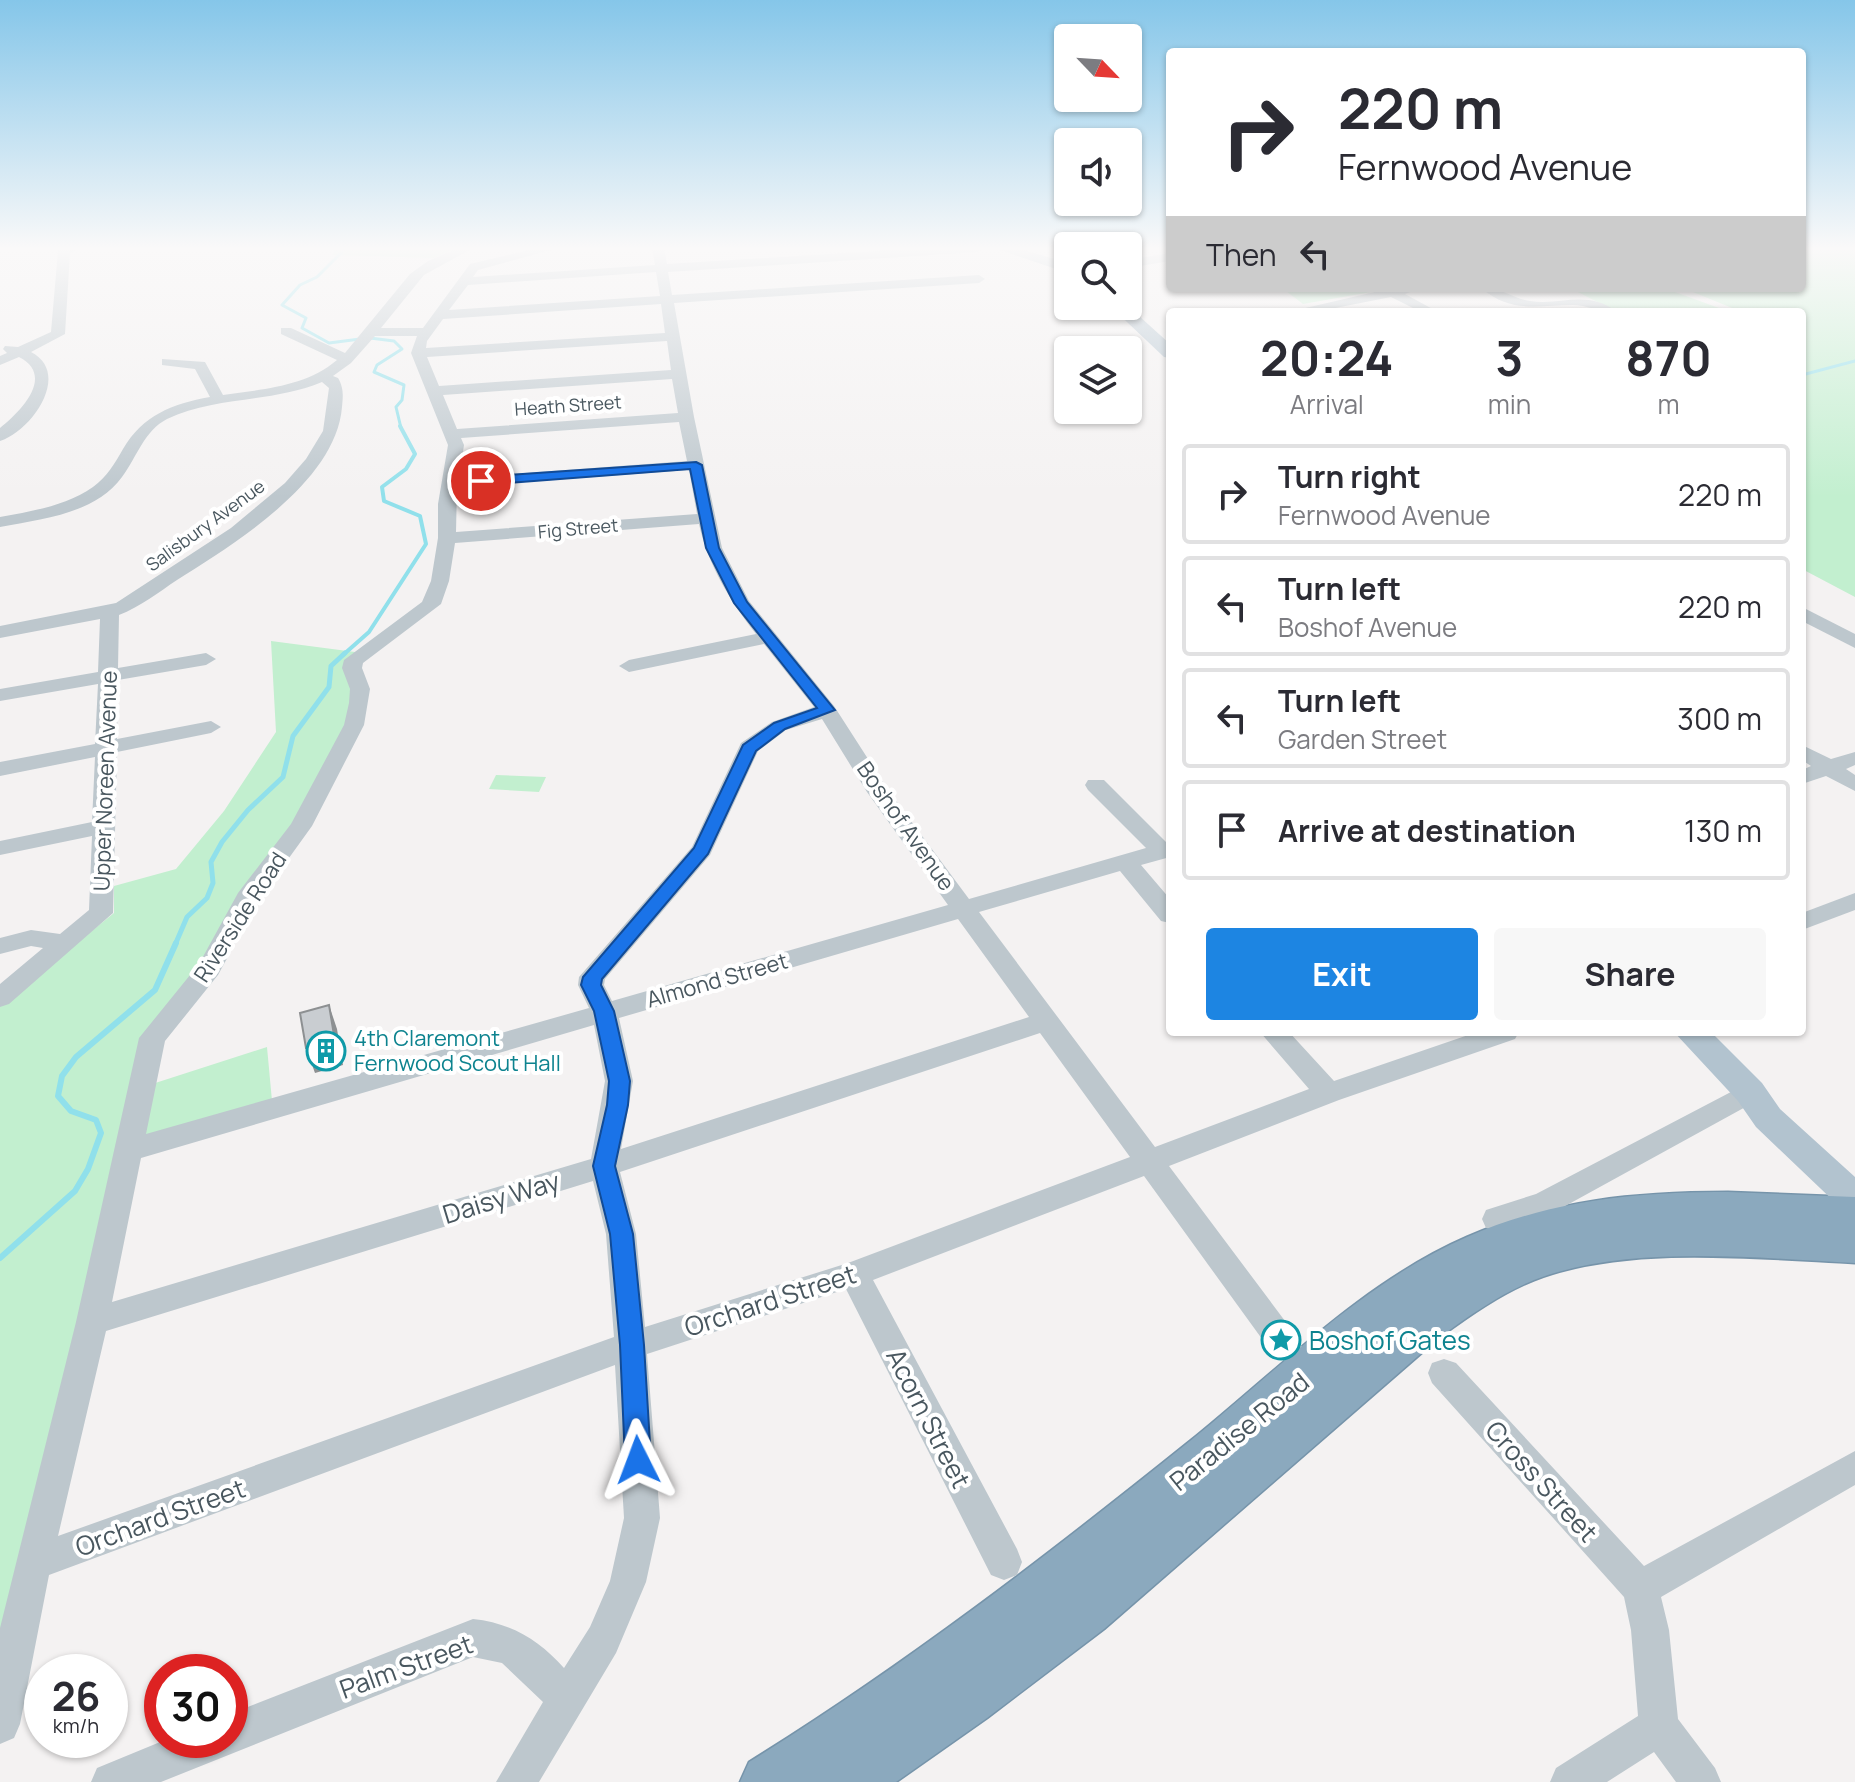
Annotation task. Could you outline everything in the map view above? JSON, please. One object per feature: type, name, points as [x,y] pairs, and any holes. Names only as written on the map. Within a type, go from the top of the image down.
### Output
[{"type":"highway","name":"Paradise Road","points":[[769,1782],[899,1698],[1028,1604],[1362,1330],[1440,1271],[1521,1234],[1607,1213],[1668,1207],[1855,1214]]},
{"type":"highway","name":"Paradise Road","points":[[846,1782],[928,1728],[1064,1625],[1159,1549],[1412,1331],[1481,1284],[1542,1260],[1607,1244],[1647,1240],[1855,1245]]},
{"type":"main road","points":[[1695,1036],[1750,1092],[1768,1118],[1855,1199]]},
{"type":"main road","points":[[1750,1092],[1784,1113],[1855,1174]]},
{"type":"street","points":[[0,361],[58,331]]},
{"type":"street","points":[[286,331],[336,356],[347,357]]},
{"type":"street","points":[[0,522],[61,509],[96,492],[112,480],[150,424],[170,413],[321,377],[347,357],[369,331]]},
{"type":"street","name":"Boshof Avenue","points":[[671,331],[714,552],[741,603],[827,710],[878,792],[1286,1347]]},
{"type":"street","points":[[365,336],[426,332]]},
{"type":"street","points":[[426,332],[418,353],[672,337]]},
{"type":"street","points":[[0,346],[19,353],[41,368],[42,380],[34,401],[23,416],[0,436]]},
{"type":"street","name":"Riverside Road","points":[[0,1724],[32,1563],[92,1322],[152,1038],[209,969],[247,899],[301,826],[339,755],[354,725],[359,703],[360,689],[352,668],[354,660],[434,600],[447,538],[446,504],[456,445],[418,353]]},
{"type":"street","points":[[167,362],[200,365],[219,401]]},
{"type":"street","points":[[436,391],[679,374]]},
{"type":"street","name":"Salisbury Avenue","points":[[110,612],[123,607],[230,536],[290,486],[329,435],[336,388],[333,381],[321,377]]},
{"type":"street","name":"Heath Street","points":[[454,434],[686,417]]},
{"type":"street","points":[[451,483],[696,465]]},
{"type":"street","name":"Fig Street","points":[[447,538],[709,518]]},
{"type":"street","points":[[0,632],[110,612]]},
{"type":"street","name":"Upper Noreen Avenue","points":[[0,998],[101,913],[110,612]]},
{"type":"street","points":[[1806,615],[1855,642]]},
{"type":"street","points":[[629,666],[768,637]]},
{"type":"street","points":[[0,695],[206,659]]},
{"type":"street","points":[[515,1781],[603,1640],[628,1582],[642,1518],[632,1345],[621,1234],[604,1166],[619,1081],[604,1011],[591,985],[592,977],[702,850],[749,748],[779,726],[827,710]]},
{"type":"street","points":[[0,769],[211,727]]},
{"type":"street","points":[[1806,754],[1855,784]]},
{"type":"street","points":[[1806,776],[1855,758]]},
{"type":"street","points":[[1096,785],[1166,850]]},
{"type":"street","points":[[0,848],[104,827]]},
{"type":"street","name":"Almond Street","points":[[126,1151],[1166,850]]},
{"type":"street","points":[[1125,862],[1166,910]]},
{"type":"street","points":[[1806,920],[1855,901]]},
{"type":"street","points":[[0,946],[31,938],[64,943]]},
{"type":"street","name":"Daisy Way","points":[[92,1322],[604,1166],[1046,1021]]},
{"type":"street","points":[[1277,1036],[1329,1093]]},
{"type":"street","name":"Orchard Street","points":[[32,1563],[632,1345],[854,1274],[1329,1093],[1494,1036]]},
{"type":"street","points":[[1497,1219],[1547,1202],[1750,1092]]},
{"type":"street","name":"Acorn Street","points":[[854,1274],[1004,1562]]},
{"type":"street","name":"Cross Street","points":[[1444,1373],[1640,1588]]},
{"type":"street","points":[[1701,1782],[1659,1726],[1656,1673],[1640,1588],[1851,1477]]},
{"type":"street","name":"Palm Street","points":[[248,1727],[473,1638],[490,1639],[517,1648],[567,1700]]},
{"type":"street","points":[[1570,1782],[1659,1726]]},
{"type":"street","points":[[111,1782],[170,1758]]},
{"type":"green space","points":[[1806,331],[1855,331],[1855,597],[1806,571]]},
{"type":"green space","points":[[271,641],[355,652],[356,692],[348,726],[297,826],[206,966],[152,1027],[0,1691],[0,1005],[114,913],[114,886],[176,869],[224,811],[276,732]]},
{"type":"green space","points":[[496,775],[546,777],[539,792],[489,789]]},
{"type":"green space","points":[[267,1047],[272,1101],[137,1142],[146,1086]]},
{"type":"building","points":[[329,1005],[335,1041],[306,1048],[300,1013]]},
{"type":"waterway","points":[[308,331],[329,343],[360,339]]},
{"type":"waterway","points":[[370,338],[394,341],[402,349],[377,365],[374,372],[404,385],[402,400],[396,407],[401,428]]},
{"type":"waterway","points":[[1806,374],[1855,361]]},
{"type":"waterway","points":[[343,655],[369,632],[426,544],[420,516],[384,501],[382,487],[406,469],[415,454],[401,428]]},
{"type":"waterway","points":[[175,945],[187,917],[207,898],[213,883],[211,862],[222,842],[248,810],[283,777],[293,736],[329,687],[331,666],[345,653]]},
{"type":"waterway","points":[[0,1258],[75,1191],[88,1169],[101,1133],[96,1120],[71,1111],[58,1096],[62,1076],[76,1057],[155,990],[176,943]]},
{"type":"place","name":"4th Claremont Fernwood Scout Hall","points":[[326,1051]]},
{"type":"place","name":"Boshof Gates","points":[[1281,1340]]},
{"type":"route","points":[[481,481],[696,465],[713,548],[741,603],[827,710],[779,726],[749,748],[702,850],[690,868],[592,977],[591,985],[604,1011],[619,1081],[604,1166],[621,1234],[632,1345],[638,1460]]}]
